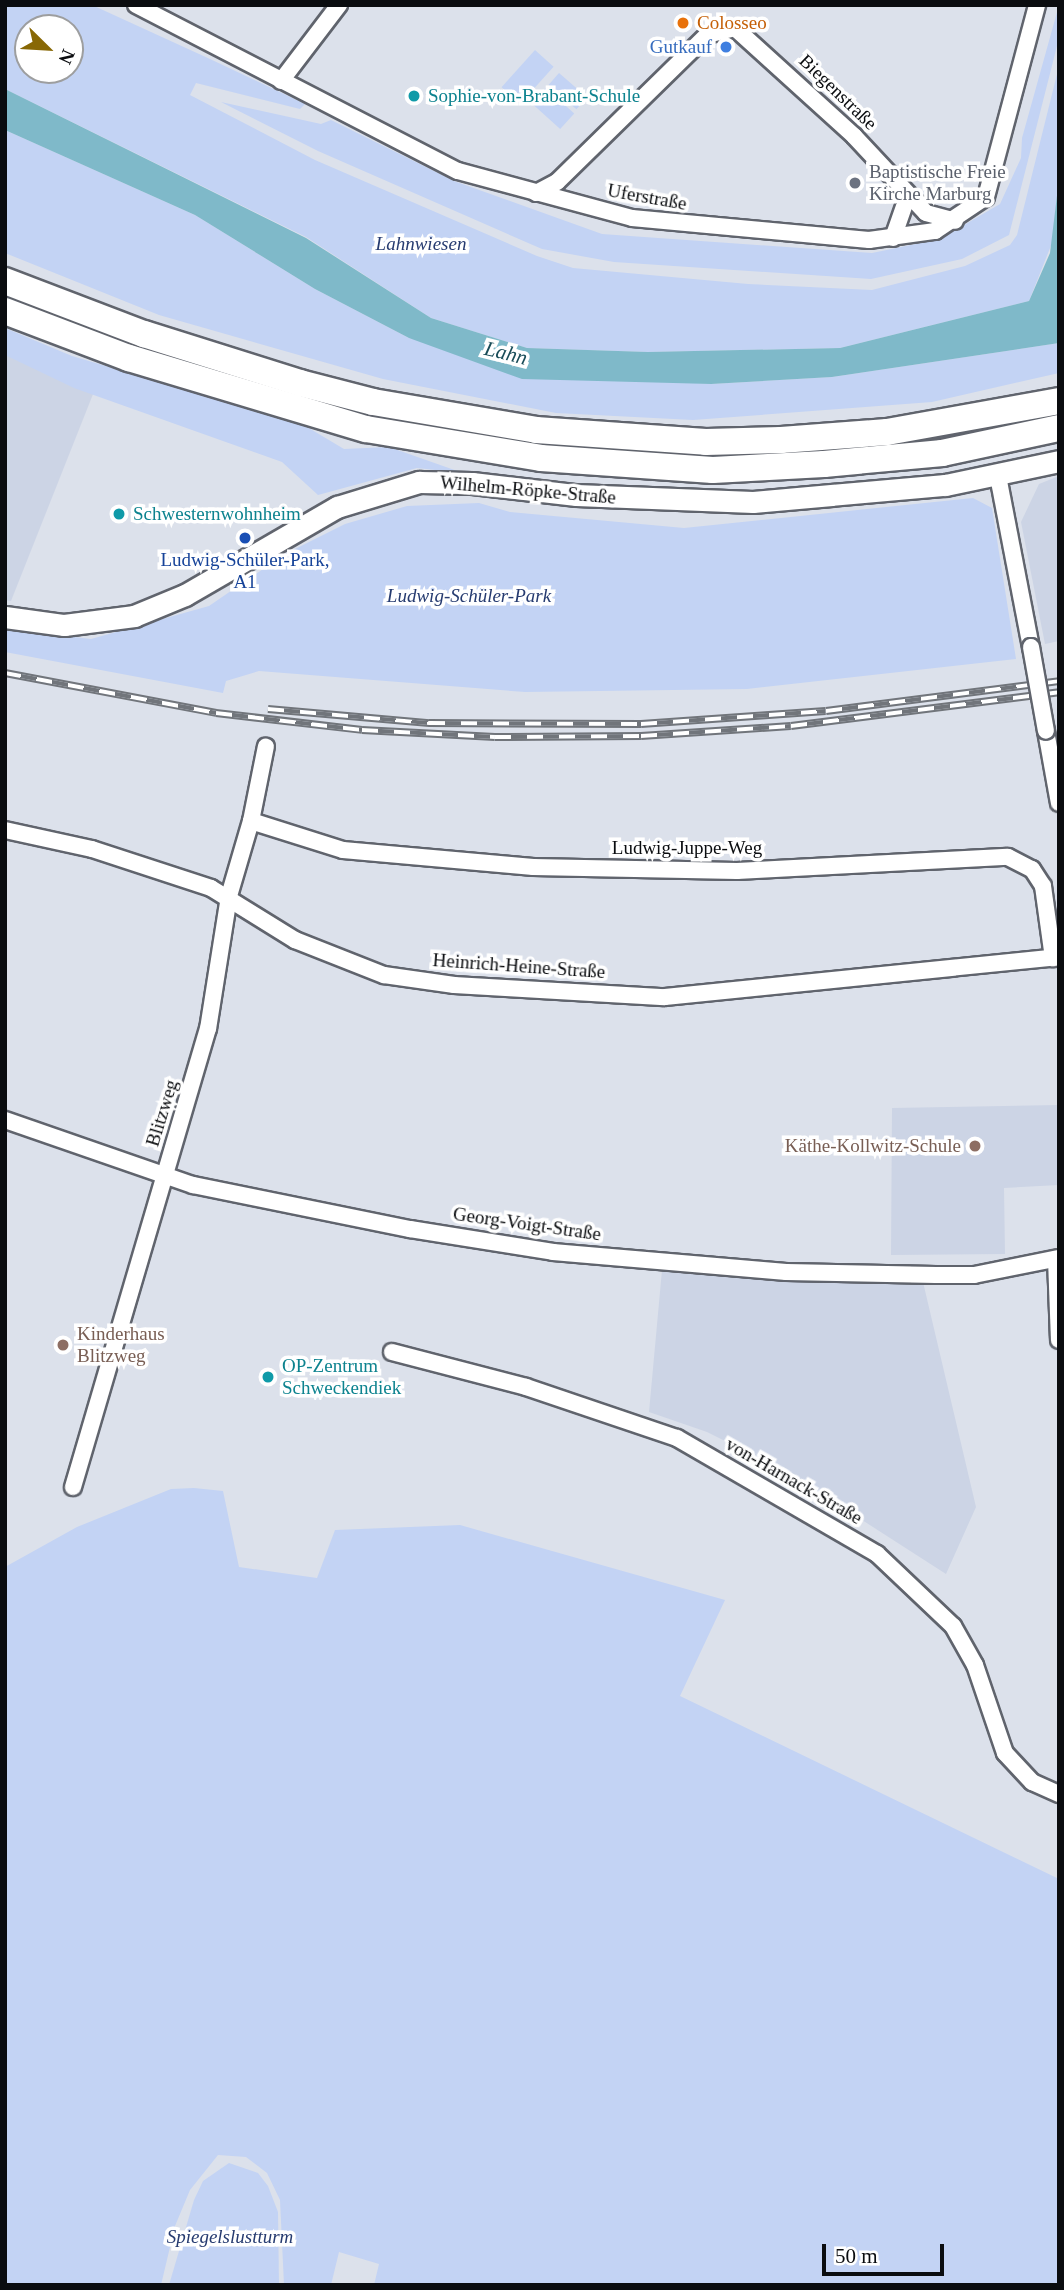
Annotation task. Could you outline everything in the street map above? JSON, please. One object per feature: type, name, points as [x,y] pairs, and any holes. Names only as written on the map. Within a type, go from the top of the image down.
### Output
[{"type":"highway","points":[[5,281],[144,334],[300,383],[373,402],[536,430],[706,442],[781,440],[887,432],[1059,401]]},
{"type":"highway","points":[[5,311],[129,358],[341,422],[541,457],[713,470],[824,464],[942,453],[1059,428]]},
{"type":"highway","points":[[997,413],[1059,393]]},
{"type":"main road","name":"Wilhelm-Röpke-Straße","points":[[5,617],[71,625],[134,616],[185,595],[337,507],[419,482],[713,502],[845,496],[998,476],[1059,461]]},
{"type":"street","name":"Uferstraße","points":[[136,5],[458,171],[576,204],[664,223],[893,238],[935,231],[955,221],[989,192],[1037,5]]},
{"type":"street","points":[[281,81],[339,5]]},
{"type":"street","name":"Biegenstraße","points":[[572,167],[707,35],[731,28],[748,36],[820,103],[926,213],[955,221]]},
{"type":"street","points":[[536,193],[557,182],[572,167]]},
{"type":"street","points":[[572,167],[568,185],[576,204]]},
{"type":"street","points":[[893,238],[908,195]]},
{"type":"street","points":[[998,476],[1059,803]]},
{"type":"street","name":"Blitzweg","points":[[73,1487],[208,1029],[229,896],[251,821],[266,746]]},
{"type":"street","name":"Ludwig-Juppe-Weg","points":[[251,821],[343,850],[533,867],[737,871],[1008,857],[1032,869],[1043,886],[1056,957]]},
{"type":"street","name":"Heinrich-Heine-Straße","points":[[5,830],[92,849],[229,896],[264,924],[307,945],[384,975],[454,985],[665,997],[1056,957]]},
{"type":"street","name":"Georg-Voigt-Straße","points":[[5,1120],[164,1175],[410,1229],[553,1252],[786,1272],[936,1275],[974,1275],[1057,1258]]},
{"type":"street","points":[[1057,1258],[1059,1340]]},
{"type":"street","name":"von-Harnack-Straße","points":[[392,1352],[526,1387],[677,1438],[877,1554],[953,1626],[975,1665],[1005,1753],[1031,1782],[1059,1794]]},
{"type":"shaded area","points":[[5,337],[101,374],[11,601],[5,600]]},
{"type":"shaded area","points":[[1059,476],[1059,641],[1045,644],[1021,522],[1039,484]]},
{"type":"shaded area","name":"Käthe-Kollwitz-Schule","points":[[1059,1105],[1059,1185],[1004,1188],[1005,1254],[891,1255],[892,1108]]},
{"type":"shaded area","points":[[662,1270],[923,1282],[976,1507],[946,1574],[789,1473],[707,1432],[649,1412]]},
{"type":"green space","name":"Lahnwiesen","points":[[5,5],[92,5],[210,59],[305,104],[300,109],[196,83],[190,95],[315,160],[537,256],[573,268],[748,284],[872,290],[965,266],[1010,245],[1017,235],[1059,66],[1059,179],[1052,243],[1029,301],[840,348],[648,352],[527,348],[431,318],[306,237],[5,89]]},
{"type":"green space","points":[[1059,5],[1059,38],[1009,235],[962,259],[871,279],[614,262],[542,249],[318,151],[221,102],[321,124],[331,120],[454,181],[602,234],[872,253],[940,239],[1000,204],[1021,158],[1022,138]]},
{"type":"green space","points":[[535,50],[554,67],[520,104],[502,87]]},
{"type":"green space","points":[[559,73],[587,97],[576,109],[549,85]]},
{"type":"green space","points":[[546,88],[574,113],[560,129],[532,104]]},
{"type":"green space","points":[[5,130],[195,215],[315,289],[409,338],[640,379],[711,384],[832,377],[1059,343],[1059,373],[932,402],[693,420],[556,413],[383,379],[159,315],[5,253]]},
{"type":"green space","points":[[5,328],[72,356],[302,424],[344,449],[389,447],[463,473],[417,468],[318,495],[282,462],[74,388],[5,355]]},
{"type":"green space","name":"Ludwig-Schüler-Park","points":[[973,498],[992,508],[1016,659],[747,689],[525,692],[259,671],[226,681],[223,693],[5,652],[5,629],[91,639],[209,606],[285,554],[345,524],[407,506],[479,503],[510,512],[684,528]]},
{"type":"green space","points":[[171,1489],[223,1491],[239,1567],[317,1578],[335,1530],[460,1525],[725,1600],[680,1696],[1059,1879],[1059,2285],[374,2285],[379,2264],[339,2252],[331,2285],[284,2285],[280,2200],[267,2173],[246,2157],[218,2155],[190,2190],[175,2226],[161,2285],[5,2285],[5,1567],[77,1527]]},
{"type":"green space","name":"Spiegelslustturm","points":[[229,2163],[258,2173],[268,2186],[278,2212],[279,2285],[169,2285],[194,2200],[203,2181]]},
{"type":"water","name":"Lahn","points":[[5,89],[306,238],[431,318],[527,348],[648,352],[840,348],[1029,301],[1050,253],[1059,179],[1059,343],[832,377],[711,384],[522,379],[409,338],[315,289],[195,215],[5,130]]},
{"type":"railway","points":[[5,673],[216,713],[362,730],[495,737],[641,736],[791,726],[1059,692]]},
{"type":"railway","points":[[268,709],[429,723],[641,724],[826,711],[1059,681]]},
{"type":"place","name":"Colosseo","points":[[683,23]]},
{"type":"place","name":"Gutkauf","points":[[726,47]]},
{"type":"place","name":"Sophie-von-Brabant-Schule","points":[[414,96]]},
{"type":"place","name":"Baptistische Freie Kirche Marburg","points":[[855,183]]},
{"type":"place","name":"Schwesternwohnheim","points":[[119,514]]},
{"type":"place","name":"Ludwig-Schüler-Park, A1","points":[[245,538]]},
{"type":"place","name":"Käthe-Kollwitz-Schule","points":[[975,1146]]},
{"type":"place","name":"Kinderhaus Blitzweg","points":[[63,1345]]},
{"type":"place","name":"OP-Zentrum Schweckendiek","points":[[268,1377]]}]
